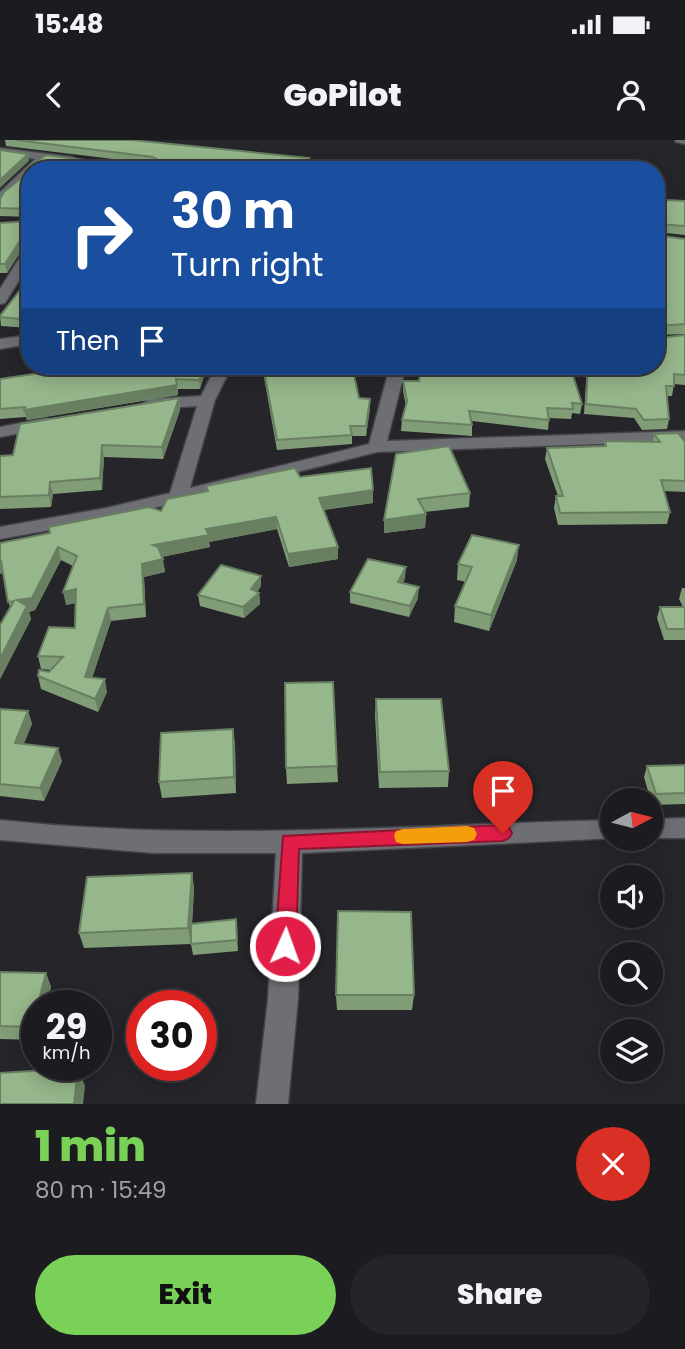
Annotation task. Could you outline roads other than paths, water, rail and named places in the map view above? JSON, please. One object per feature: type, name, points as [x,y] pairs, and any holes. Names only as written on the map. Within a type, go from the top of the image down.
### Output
[{"type":"street","points":[[0,151],[77,161]]},
{"type":"street","points":[[39,161],[43,157]]},
{"type":"street","points":[[0,198],[21,178]]},
{"type":"street","points":[[0,300],[21,266]]},
{"type":"street","points":[[0,344],[21,341]]},
{"type":"street","points":[[180,494],[207,400],[220,375]]},
{"type":"street","points":[[377,447],[396,375]]},
{"type":"street","points":[[131,408],[207,400]]},
{"type":"street","points":[[0,432],[65,420]]},
{"type":"street","points":[[0,533],[106,514],[377,447],[685,436]]},
{"type":"street","points":[[663,829],[685,828]]},
{"type":"street","points":[[0,830],[54,838],[177,845],[600,830]]},
{"type":"street","points":[[272,1104],[283,999],[289,841]]}]
